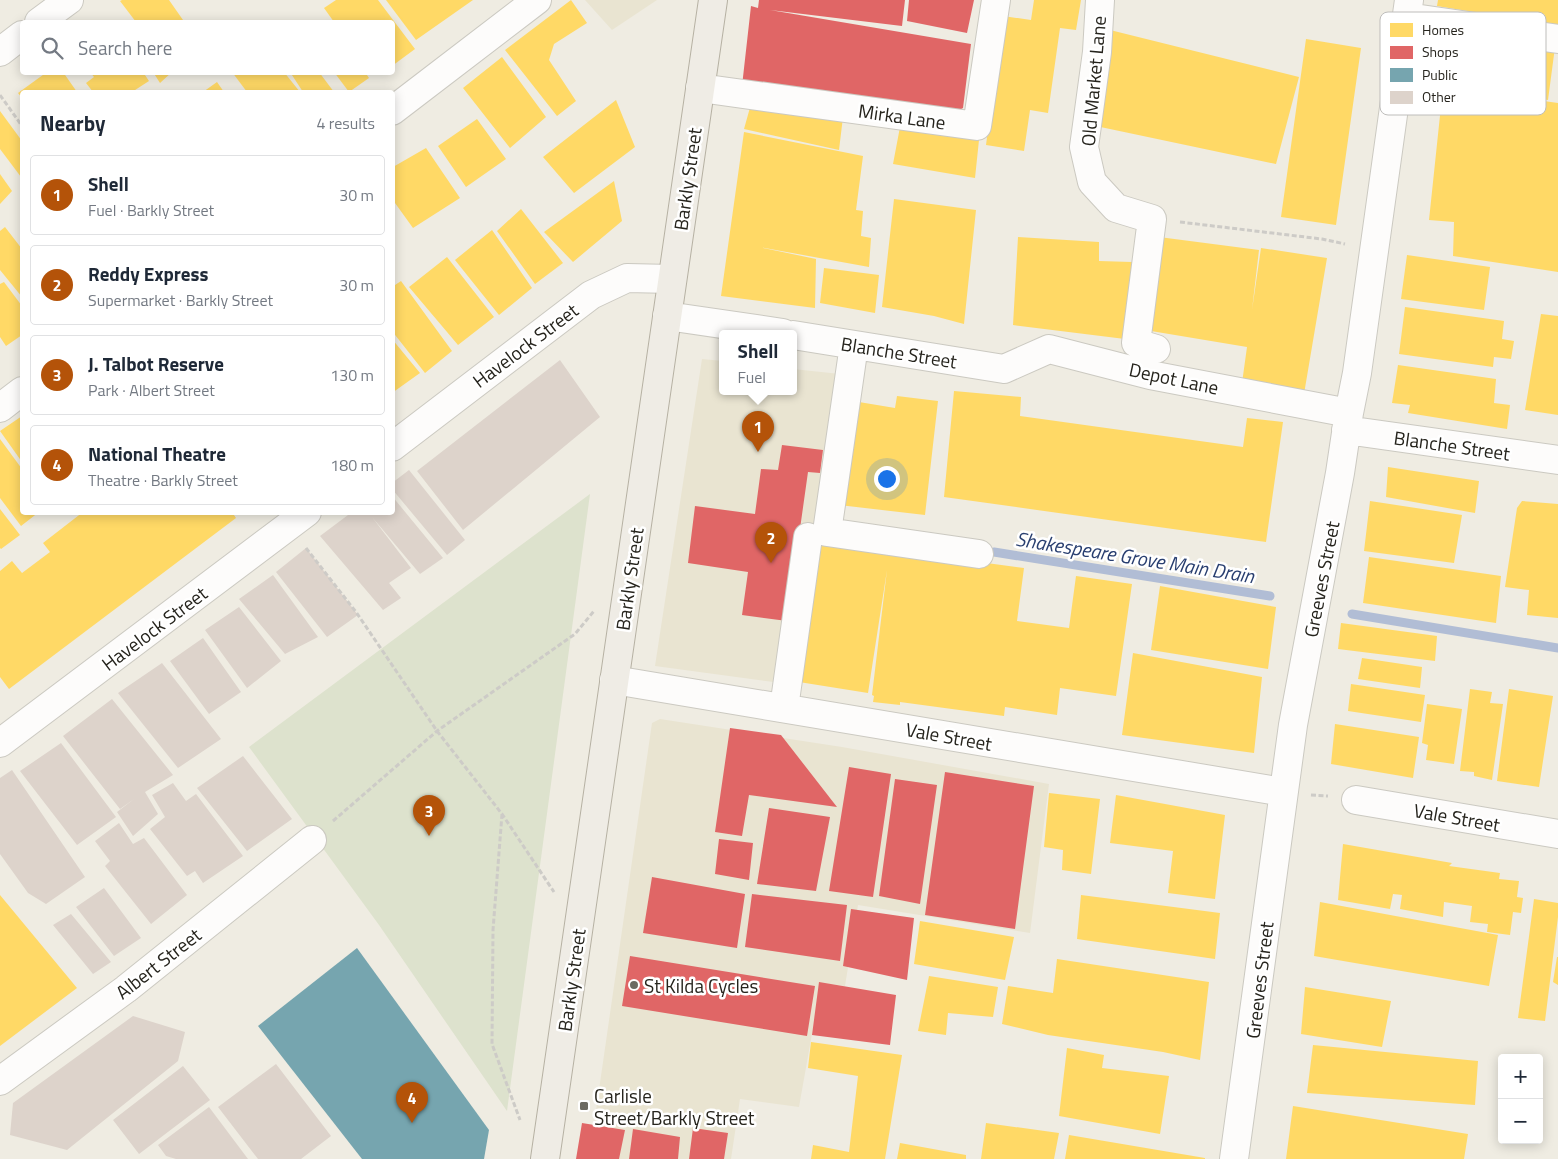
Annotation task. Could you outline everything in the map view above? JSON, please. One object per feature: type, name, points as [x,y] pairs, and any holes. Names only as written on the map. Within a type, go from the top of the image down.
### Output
[{"type":"main road","name":"Barkly Street","points":[[545,1159],[713,0]]},
{"type":"street","points":[[42,20],[69,0]]},
{"type":"street","points":[[395,109],[537,0]]},
{"type":"street","name":"Mirka Lane","points":[[700,88],[977,126],[996,0]]},
{"type":"street","name":"Old Market Lane","points":[[1100,0],[1097,52],[1084,146],[1092,182],[1116,208],[1152,219]]},
{"type":"street","points":[[1408,9],[1423,12]]},
{"type":"street","points":[[0,52],[20,37]]},
{"type":"street","name":"Greeves Street","points":[[1234,1159],[1293,725],[1357,373],[1393,115]]},
{"type":"street","points":[[1152,219],[1136,343],[1156,349]]},
{"type":"street","name":"Havelock Street","points":[[395,445],[591,295],[628,278],[672,279]]},
{"type":"street","points":[[667,316],[763,330]]},
{"type":"street","name":"Blanche Street","points":[[797,336],[1004,369]]},
{"type":"street","points":[[854,345],[827,532],[979,554]]},
{"type":"street","name":"Depot Lane","points":[[1004,369],[1049,349],[1150,375],[1348,421]]},
{"type":"street","points":[[0,408],[20,393]]},
{"type":"street","name":"Blanche Street","points":[[1348,421],[1558,460]]},
{"type":"street","name":"Havelock Street","points":[[0,743],[298,519]]},
{"type":"street","points":[[784,708],[808,537]]},
{"type":"street","name":"Vale Street","points":[[614,680],[1284,792]]},
{"type":"street","name":"Vale Street","points":[[1356,800],[1558,834]]},
{"type":"street","name":"Albert Street","points":[[0,1081],[126,989],[312,840]]},
{"type":"path","points":[[0,95],[20,123]]},
{"type":"path","points":[[1152,219],[1322,238],[1374,251]]},
{"type":"path","points":[[298,519],[356,612],[436,731],[502,814],[578,927]]},
{"type":"path","points":[[312,840],[436,731],[575,634],[600,604]]},
{"type":"path","points":[[1284,792],[1356,800]]},
{"type":"path","points":[[502,814],[493,930],[492,1044],[521,1124]]},
{"type":"shaded area","points":[[585,0],[657,0],[612,30]]},
{"type":"shaded area","points":[[702,359],[719,361],[719,395],[797,395],[797,369],[840,374],[818,532],[781,683],[655,666]]},
{"type":"shaded area","points":[[660,719],[842,747],[1049,784],[1030,933],[858,905],[845,986],[821,983],[799,1107],[740,1099],[731,1159],[589,1159],[652,723]]},
{"type":"green space","points":[[590,494],[507,1111],[379,925],[249,747]]},
{"type":"building: Homes","points":[[169,0],[183,20],[134,20],[120,1]]},
{"type":"building: Homes","points":[[336,0],[378,0],[393,20],[333,20],[324,8]]},
{"type":"building: Homes","points":[[386,0],[473,0],[416,40]]},
{"type":"building: Homes","points":[[571,0],[587,23],[554,44],[549,60],[576,101],[557,116],[505,50]]},
{"type":"building: Homes","points":[[1034,0],[1081,0],[1076,30],[1060,28],[1048,113],[1030,110],[1024,151],[986,145],[1003,16],[1031,20]]},
{"type":"building: Homes","points":[[1438,0],[1558,0],[1558,26],[1546,24],[1546,12],[1473,12],[1437,6]]},
{"type":"building: Homes","points":[[395,23],[415,49],[395,64]]},
{"type":"building: Homes","points":[[1110,30],[1299,77],[1276,164],[1091,125]]},
{"type":"building: Homes","points":[[1306,39],[1361,48],[1336,225],[1281,217]]},
{"type":"building: Homes","points":[[1546,46],[1555,47],[1548,100],[1546,100]]},
{"type":"building: Homes","points":[[502,57],[546,117],[510,148],[463,88]]},
{"type":"building: Homes","points":[[43,75],[65,75],[76,90],[22,90]]},
{"type":"building: Homes","points":[[92,75],[145,75],[149,81],[135,90],[91,90],[86,83],[94,77]]},
{"type":"building: Homes","points":[[155,75],[169,75],[160,83]]},
{"type":"building: Homes","points":[[234,75],[286,75],[298,90],[246,90]]},
{"type":"building: Homes","points":[[292,75],[321,75],[332,90],[302,90]]},
{"type":"building: Homes","points":[[336,75],[367,75],[369,78],[352,90],[348,90]]},
{"type":"building: Homes","points":[[217,82],[223,90],[206,90]]},
{"type":"building: Homes","points":[[616,100],[635,147],[574,193],[543,157]]},
{"type":"building: Homes","points":[[1546,101],[1558,103],[1558,272],[1453,256],[1454,222],[1429,220],[1440,115],[1546,115]]},
{"type":"building: Homes","points":[[751,104],[843,117],[839,150],[744,129]]},
{"type":"building: Homes","points":[[0,111],[20,138],[20,176],[0,149]]},
{"type":"building: Homes","points":[[477,119],[506,159],[466,187],[438,146]]},
{"type":"building: Homes","points":[[900,127],[979,140],[975,178],[893,164]]},
{"type":"building: Homes","points":[[744,132],[863,156],[856,210],[863,211],[861,236],[871,238],[869,267],[759,247],[816,259],[815,308],[721,296]]},
{"type":"building: Homes","points":[[426,148],[460,198],[413,228],[395,203],[395,166]]},
{"type":"building: Homes","points":[[0,174],[12,191],[0,204]]},
{"type":"building: Homes","points":[[614,181],[622,221],[573,262],[544,232]]},
{"type":"building: Homes","points":[[894,199],[976,210],[964,324],[934,316],[882,307]]},
{"type":"building: Homes","points":[[521,209],[563,263],[535,284],[497,231]]},
{"type":"building: Homes","points":[[5,227],[20,246],[20,295],[0,270],[0,231]]},
{"type":"building: Homes","points":[[492,230],[532,288],[499,315],[455,260]]},
{"type":"building: Homes","points":[[1018,237],[1099,242],[1099,261],[1132,262],[1125,339],[1013,325]]},
{"type":"building: Homes","points":[[1159,237],[1259,250],[1252,310],[1261,248],[1327,258],[1304,394],[1242,383],[1247,347],[1151,331]]},
{"type":"building: Homes","points":[[1407,255],[1490,267],[1484,310],[1401,299]]},
{"type":"building: Homes","points":[[447,257],[494,317],[458,345],[409,287]]},
{"type":"building: Homes","points":[[824,268],[879,275],[875,313],[820,303]]},
{"type":"building: Homes","points":[[401,281],[452,351],[425,373],[395,335],[395,285]]},
{"type":"building: Homes","points":[[4,282],[20,303],[20,336],[6,346],[0,337],[0,284]]},
{"type":"building: Homes","points":[[1405,307],[1504,321],[1502,339],[1514,341],[1511,359],[1494,357],[1493,367],[1399,354]]},
{"type":"building: Homes","points":[[1541,314],[1558,316],[1558,415],[1525,410]]},
{"type":"building: Homes","points":[[395,343],[420,373],[395,391]]},
{"type":"building: Homes","points":[[1398,365],[1496,379],[1494,403],[1510,405],[1507,429],[1408,413],[1410,405],[1392,403]]},
{"type":"building: Homes","points":[[954,391],[1021,397],[1020,416],[1243,447],[1247,418],[1283,422],[1266,542],[944,497]]},
{"type":"building: Homes","points":[[897,396],[938,401],[925,515],[839,505],[853,401],[895,408]]},
{"type":"building: Homes","points":[[20,417],[20,459],[0,431]]},
{"type":"building: Homes","points":[[0,439],[20,466],[20,515],[35,515],[21,526],[0,498]]},
{"type":"building: Homes","points":[[1388,467],[1479,481],[1475,513],[1386,497]]},
{"type":"building: Homes","points":[[1370,501],[1462,515],[1454,563],[1364,551]]},
{"type":"building: Homes","points":[[1522,501],[1558,504],[1558,618],[1527,615],[1529,590],[1505,587],[1517,508]]},
{"type":"building: Homes","points":[[0,509],[20,535],[1,549],[0,548]]},
{"type":"building: Homes","points":[[79,515],[234,515],[236,518],[9,689],[0,677],[0,571],[12,561],[22,573],[50,552],[43,543]]},
{"type":"building: Homes","points":[[821,536],[920,554],[1024,568],[1017,621],[1069,628],[1076,576],[1132,584],[1116,696],[1060,688],[1057,715],[1005,707],[1004,716],[900,702],[900,705],[873,702],[874,696],[872,695],[887,570],[868,693],[799,682]]},
{"type":"building: Homes","points":[[1369,557],[1501,576],[1496,623],[1363,603]]},
{"type":"building: Homes","points":[[1160,586],[1276,607],[1268,669],[1151,650]]},
{"type":"building: Homes","points":[[1341,623],[1437,636],[1435,661],[1338,649]]},
{"type":"building: Homes","points":[[1133,653],[1262,677],[1254,753],[1122,735]]},
{"type":"building: Homes","points":[[1362,658],[1422,667],[1420,688],[1358,679]]},
{"type":"building: Homes","points":[[1351,684],[1425,695],[1421,722],[1348,711]]},
{"type":"building: Homes","points":[[1470,689],[1492,692],[1490,703],[1503,704],[1492,780],[1474,776],[1474,772],[1460,771]]},
{"type":"building: Homes","points":[[1509,689],[1553,696],[1539,787],[1497,781]]},
{"type":"building: Homes","points":[[1427,704],[1462,709],[1454,764],[1426,760],[1428,745],[1422,743]]},
{"type":"building: Homes","points":[[1335,724],[1419,737],[1413,778],[1331,764]]},
{"type":"building: Homes","points":[[1049,793],[1100,799],[1091,874],[1062,870],[1063,850],[1044,847]]},
{"type":"building: Homes","points":[[1116,795],[1225,815],[1215,899],[1168,893],[1173,851],[1110,843]]},
{"type":"building: Homes","points":[[1343,844],[1452,863],[1449,866],[1500,873],[1499,879],[1519,881],[1517,897],[1523,898],[1521,913],[1513,912],[1510,935],[1487,932],[1488,924],[1470,922],[1472,906],[1444,902],[1443,917],[1400,909],[1402,895],[1393,894],[1390,909],[1338,900]]},
{"type":"building: Homes","points":[[0,895],[77,988],[0,1046]]},
{"type":"building: Homes","points":[[1081,895],[1220,913],[1215,959],[1077,939]]},
{"type":"building: Homes","points":[[1534,899],[1558,903],[1558,917],[1545,1021],[1518,1018]]},
{"type":"building: Homes","points":[[1320,902],[1498,935],[1489,986],[1314,956]]},
{"type":"building: Homes","points":[[920,921],[1014,937],[1005,980],[914,964]]},
{"type":"building: Homes","points":[[1558,957],[1558,985],[1553,982]]},
{"type":"building: Homes","points":[[1057,959],[1209,982],[1200,1060],[1163,1052],[1048,1035],[1002,1024],[1008,986],[1053,993]]},
{"type":"building: Homes","points":[[929,976],[998,987],[993,1017],[948,1013],[946,1035],[918,1031]]},
{"type":"building: Homes","points":[[1305,987],[1391,1001],[1382,1047],[1301,1034]]},
{"type":"building: Homes","points":[[811,1042],[902,1055],[885,1159],[811,1159],[813,1145],[849,1152],[858,1076],[808,1068]]},
{"type":"building: Homes","points":[[1313,1045],[1478,1061],[1475,1105],[1307,1093]]},
{"type":"building: Homes","points":[[1067,1048],[1104,1055],[1102,1068],[1169,1076],[1160,1134],[1059,1116]]},
{"type":"building: Homes","points":[[1293,1106],[1468,1134],[1464,1159],[1286,1159]]},
{"type":"building: Homes","points":[[986,1123],[1059,1133],[1054,1159],[981,1159]]},
{"type":"building: Homes","points":[[1069,1135],[1205,1158],[1205,1159],[1065,1159]]},
{"type":"building: Homes","points":[[900,1143],[966,1155],[966,1159],[897,1159]]},
{"type":"building: Shops","points":[[759,0],[905,0],[902,26],[770,10],[971,44],[963,108],[948,116],[742,86],[751,6],[758,8]]},
{"type":"building: Shops","points":[[909,0],[974,0],[967,33],[907,21]]},
{"type":"building: Shops","points":[[782,445],[823,450],[820,473],[808,472],[787,621],[742,615],[748,572],[688,563],[695,506],[755,514],[761,469],[778,470]]},
{"type":"building: Shops","points":[[730,728],[781,735],[837,807],[749,795],[742,836],[715,832]]},
{"type":"building: Shops","points":[[849,767],[891,774],[873,897],[829,891]]},
{"type":"building: Shops","points":[[945,772],[1034,786],[1015,929],[925,915]]},
{"type":"building: Shops","points":[[895,779],[937,785],[920,904],[879,896]]},
{"type":"building: Shops","points":[[769,808],[830,817],[816,891],[757,884]]},
{"type":"building: Shops","points":[[719,839],[753,843],[749,880],[715,874]]},
{"type":"building: Shops","points":[[652,877],[745,894],[737,948],[643,933]]},
{"type":"building: Shops","points":[[752,894],[847,905],[840,961],[745,947]]},
{"type":"building: Shops","points":[[851,909],[914,918],[907,980],[843,966]]},
{"type":"building: Shops","points":[[630,956],[815,986],[807,1036],[622,1006]]},
{"type":"building: Shops","points":[[819,982],[896,995],[890,1045],[812,1035]]},
{"type":"building: Shops","points":[[582,1123],[625,1130],[619,1159],[576,1159]]},
{"type":"building: Shops","points":[[693,1128],[728,1133],[724,1159],[689,1159]]},
{"type":"building: Shops","points":[[633,1129],[680,1137],[678,1159],[629,1159]]},
{"type":"building: Public","points":[[357,948],[489,1130],[484,1159],[362,1159],[258,1026]]},
{"type":"building: Other","points":[[560,360],[600,417],[463,530],[417,471]]},
{"type":"building: Other","points":[[409,470],[465,540],[447,555],[395,493],[395,481]]},
{"type":"building: Other","points":[[395,500],[443,558],[420,574],[372,517],[411,568],[389,583],[401,598],[383,610],[320,536],[348,515],[395,515]]},
{"type":"building: Other","points":[[306,548],[358,615],[327,637],[276,572]]},
{"type":"building: Other","points":[[273,575],[318,637],[285,654],[239,599]]},
{"type":"building: Other","points":[[239,607],[281,661],[247,688],[205,630]]},
{"type":"building: Other","points":[[203,638],[241,692],[209,714],[170,661]]},
{"type":"building: Other","points":[[162,663],[221,739],[178,768],[118,693]]},
{"type":"building: Other","points":[[112,699],[173,775],[145,792],[158,814],[133,836],[117,812],[134,799],[120,809],[63,736]]},
{"type":"building: Other","points":[[61,743],[116,817],[77,845],[20,771]]},
{"type":"building: Other","points":[[243,756],[292,819],[247,851],[197,788]]},
{"type":"building: Other","points":[[12,770],[85,877],[46,904],[28,893],[0,854],[0,778]]},
{"type":"building: Other","points":[[173,783],[186,801],[196,794],[243,856],[203,883],[195,871],[187,876],[150,829],[165,817],[152,795]]},
{"type":"building: Other","points":[[119,823],[133,844],[144,838],[187,895],[151,924],[105,866],[110,861],[95,841]]},
{"type":"building: Other","points":[[104,888],[141,938],[114,956],[76,907]]},
{"type":"building: Other","points":[[71,914],[111,962],[93,974],[53,925]]},
{"type":"building: Other","points":[[133,1016],[185,1032],[178,1061],[67,1150],[10,1135],[13,1103]]},
{"type":"building: Other","points":[[276,1064],[331,1136],[301,1159],[258,1159],[218,1107]]},
{"type":"building: Other","points":[[183,1066],[210,1100],[139,1154],[113,1120]]},
{"type":"building: Other","points":[[209,1107],[248,1159],[176,1159],[166,1156],[158,1145]]},
{"type":"waterway","name":"Shakespeare Grove Main Drain","points":[[994,552],[1270,596]]},
{"type":"waterway","name":"Shakespeare Grove Main Drain","points":[[1352,614],[1558,648]]},
{"type":"place","name":"Shell","points":[[758,452]]},
{"type":"place","name":"Reddy Express","points":[[771,563]]},
{"type":"place","name":"J. Talbot Reserve","points":[[429,836]]},
{"type":"place","name":"St Kilda Cycles","points":[[634,985]]},
{"type":"place","name":"Carlisle Street/Barkly Street","points":[[584,1106]]},
{"type":"place","name":"National Theatre","points":[[412,1123]]}]
